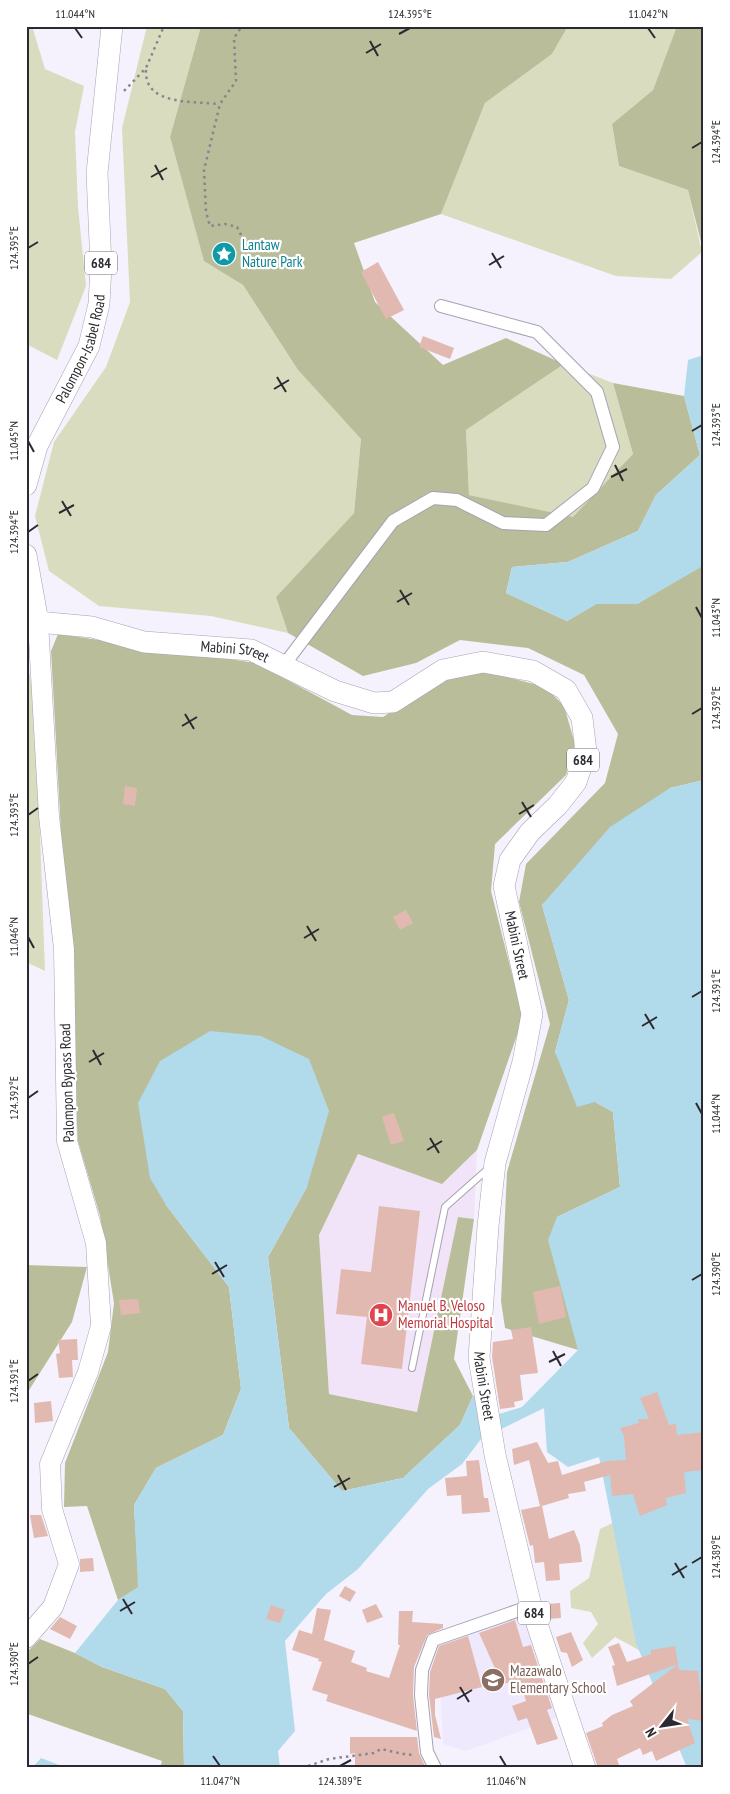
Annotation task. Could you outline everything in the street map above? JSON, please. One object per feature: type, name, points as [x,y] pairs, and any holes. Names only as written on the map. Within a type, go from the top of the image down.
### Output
[{"type":"highway","name":"Palompon-Isabel Road","points":[[26,485],[37,446],[88,346],[99,304],[101,266],[98,173],[112,26]]},
{"type":"highway","points":[[26,555],[38,622]]},
{"type":"highway","name":"Mabini Street","points":[[38,622],[92,627],[144,642],[250,650],[335,691],[374,703],[393,702],[443,670],[483,662],[532,671],[566,690],[582,718],[586,752],[576,782],[558,804],[530,832],[510,860],[504,886],[508,914],[532,1014],[523,1062],[495,1163],[488,1226],[479,1358],[495,1455],[531,1606],[585,1768]]},
{"type":"main road","name":"Palompon Bypass Road","points":[[26,1638],[53,1608],[69,1564],[52,1509],[50,1464],[88,1372],[101,1326],[96,1243],[67,1141],[64,949],[49,816],[38,622]]},
{"type":"street","points":[[284,665],[393,521],[433,498],[457,500],[504,522],[546,525],[593,488],[612,447],[597,392],[537,332],[441,306]]},
{"type":"street","points":[[435,1768],[427,1752],[422,1695],[422,1670],[433,1640],[531,1606]]},
{"type":"lane","points":[[412,1368],[445,1207],[495,1163]]},
{"type":"path","points":[[164,26],[146,68],[145,80],[155,94],[169,99],[220,104]]},
{"type":"path","points":[[241,235],[237,227],[225,224],[210,226],[206,212],[204,170],[220,104],[236,81],[234,38],[242,26]]},
{"type":"path","points":[[121,94],[146,68]]},
{"type":"path","points":[[302,1768],[329,1759],[374,1753],[381,1749],[408,1755],[427,1752]]},
{"type":"shaded area","name":"Manuel B. Veloso Memorial Hospital","points":[[477,1150],[474,1219],[458,1217],[418,1412],[329,1394],[319,1235],[358,1154],[442,1184]]},
{"type":"shaded area","name":"Mazawalo Elementary School","points":[[526,1615],[559,1717],[466,1751],[443,1744],[438,1642]]},
{"type":"green space","points":[[26,26],[32,26],[45,69],[84,86],[75,132],[78,207],[86,286],[57,360],[26,344]]},
{"type":"green space","points":[[147,26],[201,26],[170,137],[204,260],[243,285],[298,370],[361,439],[354,513],[276,597],[288,633],[211,616],[99,606],[49,571],[35,516],[54,442],[106,367],[130,302],[122,128]]},
{"type":"green space","points":[[201,26],[568,26],[552,54],[485,103],[441,214],[354,243],[375,302],[443,365],[506,338],[564,364],[466,430],[469,495],[573,517],[633,454],[613,383],[684,396],[700,455],[656,495],[638,531],[568,562],[512,567],[506,593],[567,621],[596,604],[637,604],[700,567],[704,562],[704,780],[670,788],[542,905],[569,1000],[555,1052],[595,1102],[613,1112],[620,1187],[557,1217],[578,1350],[505,1328],[501,1301],[507,1172],[550,1024],[519,902],[526,864],[605,783],[618,734],[584,675],[528,648],[460,640],[416,663],[363,676],[288,633],[276,597],[354,513],[361,439],[298,370],[243,285],[204,261],[170,137]]},
{"type":"green space","points":[[568,26],[677,26],[653,90],[612,124],[619,166],[688,190],[702,252],[671,279],[616,276],[441,214],[485,103],[552,54]]},
{"type":"green space","points":[[677,26],[704,26],[704,254],[688,190],[619,166],[612,124],[653,90]]},
{"type":"green space","points":[[564,364],[613,383],[633,454],[573,518],[469,495],[466,430]]},
{"type":"green space","points":[[58,634],[256,663],[352,715],[383,717],[433,684],[480,670],[545,687],[564,706],[575,744],[566,775],[495,844],[491,891],[523,1018],[477,1150],[442,1184],[358,1154],[319,1235],[329,1394],[417,1412],[458,1217],[474,1219],[454,1359],[473,1396],[460,1425],[403,1478],[342,1491],[289,1428],[268,1257],[307,1187],[166,1205],[229,1287],[241,1389],[223,1435],[156,1468],[134,1505],[139,1587],[118,1600],[87,1506],[64,1507],[65,1463],[108,1352],[114,1303],[100,1216],[78,1141],[51,651]]},
{"type":"green space","points":[[26,657],[35,702],[45,971],[26,962]]},
{"type":"green space","points":[[26,1265],[87,1267],[72,1322],[26,1395]]},
{"type":"green space","points":[[623,1518],[646,1654],[615,1637],[592,1658],[583,1643],[598,1624],[591,1612],[571,1608],[570,1591],[589,1578],[600,1529]]},
{"type":"green space","points":[[40,1639],[75,1653],[102,1667],[165,1689],[183,1711],[184,1768],[160,1768],[162,1761],[28,1714],[26,1716],[26,1653]]},
{"type":"water","points":[[704,355],[704,562],[701,567],[637,604],[596,604],[567,621],[506,593],[512,567],[568,562],[638,531],[656,495],[700,455],[684,396],[688,360]]},
{"type":"water","points":[[704,780],[704,1768],[687,1768],[636,1643],[599,1457],[568,1467],[547,1452],[544,1408],[481,1439],[462,1464],[428,1489],[358,1569],[326,1594],[285,1641],[295,1731],[278,1751],[280,1768],[184,1768],[183,1711],[165,1689],[102,1667],[75,1653],[118,1600],[138,1587],[134,1505],[156,1468],[223,1435],[241,1389],[229,1287],[166,1205],[150,1178],[138,1103],[160,1061],[210,1031],[261,1036],[309,1059],[329,1111],[307,1187],[268,1257],[289,1428],[342,1491],[403,1478],[460,1425],[473,1396],[485,1389],[496,1415],[522,1407],[578,1350],[548,1240],[557,1217],[620,1187],[613,1112],[595,1102],[577,1107],[555,1052],[569,1000],[542,905],[610,827],[670,788]]},
{"type":"water","points":[[41,1758],[67,1768],[32,1768]]},
{"type":"building","points":[[222,242],[234,247],[236,259],[226,267],[214,262],[212,250]]},
{"type":"building","points":[[378,262],[404,310],[386,319],[361,272]]},
{"type":"building","points":[[423,336],[454,348],[450,359],[419,347]]},
{"type":"building","points":[[125,786],[137,788],[135,806],[123,804]]},
{"type":"building","points":[[406,910],[413,923],[400,930],[393,917]]},
{"type":"building","points":[[394,1113],[404,1141],[391,1145],[382,1117]]},
{"type":"building","points":[[379,1206],[420,1211],[402,1369],[361,1364],[367,1317],[336,1314],[341,1269],[371,1272]]},
{"type":"building","points":[[560,1286],[566,1317],[539,1324],[533,1292]]},
{"type":"building","points":[[138,1299],[140,1313],[121,1315],[119,1300]]},
{"type":"building","points":[[531,1327],[538,1373],[520,1375],[523,1400],[514,1402],[515,1407],[500,1409],[492,1357],[493,1342],[513,1339],[511,1330]]},
{"type":"building","points":[[77,1339],[78,1360],[72,1360],[73,1377],[59,1378],[56,1354],[60,1353],[58,1340]]},
{"type":"building","points":[[657,1392],[669,1425],[676,1424],[677,1435],[704,1432],[704,1470],[684,1472],[686,1493],[666,1498],[667,1505],[640,1516],[633,1494],[612,1496],[610,1475],[584,1482],[586,1491],[568,1494],[569,1498],[542,1506],[549,1539],[574,1530],[580,1545],[582,1562],[559,1564],[560,1580],[546,1581],[544,1562],[535,1563],[533,1545],[530,1546],[521,1510],[540,1506],[529,1460],[514,1465],[512,1449],[537,1442],[548,1463],[558,1461],[562,1475],[607,1461],[626,1460],[624,1436],[620,1428],[639,1423],[638,1419],[649,1419],[640,1398]]},
{"type":"building","points":[[51,1401],[53,1421],[35,1423],[34,1403]]},
{"type":"building","points":[[479,1460],[484,1498],[488,1498],[490,1512],[462,1514],[461,1495],[447,1496],[445,1478],[467,1476],[466,1461]]},
{"type":"building","points":[[30,1515],[41,1515],[48,1536],[34,1538]]},
{"type":"building","points":[[93,1558],[94,1571],[80,1572],[80,1559]]},
{"type":"building","points":[[345,1586],[356,1592],[350,1602],[339,1596]]},
{"type":"building","points":[[560,1603],[561,1618],[548,1619],[546,1604]]},
{"type":"building","points":[[376,1604],[383,1617],[367,1623],[362,1610]]},
{"type":"building","points":[[271,1605],[285,1610],[280,1623],[266,1619]]},
{"type":"building","points":[[317,1608],[331,1610],[324,1640],[355,1651],[351,1662],[367,1668],[366,1671],[389,1678],[400,1645],[398,1645],[399,1611],[413,1611],[412,1622],[443,1624],[443,1628],[427,1635],[414,1667],[413,1695],[417,1731],[326,1701],[328,1695],[312,1690],[322,1662],[318,1661],[319,1659],[292,1650],[299,1630],[312,1634]]},
{"type":"building","points":[[60,1617],[77,1626],[70,1639],[50,1629]]},
{"type":"building","points":[[515,1620],[523,1647],[531,1645],[552,1708],[547,1710],[558,1739],[537,1745],[527,1718],[518,1721],[512,1706],[526,1701],[520,1680],[502,1684],[479,1633]]},
{"type":"building","points":[[571,1632],[583,1660],[572,1667],[567,1653],[561,1652],[556,1637]]},
{"type":"building","points":[[468,1636],[482,1687],[435,1699],[435,1715],[441,1739],[434,1737],[429,1695],[430,1672],[439,1646]]},
{"type":"building","points":[[619,1643],[627,1662],[651,1654],[651,1650],[675,1646],[678,1664],[617,1686],[612,1666],[615,1665],[608,1647]]},
{"type":"building","points":[[678,1664],[679,1670],[698,1671],[704,1721],[687,1719],[695,1743],[656,1761],[652,1751],[643,1755],[640,1748],[617,1759],[620,1768],[598,1768],[586,1733],[603,1726],[602,1723],[612,1715],[633,1706],[630,1701]]},
{"type":"building","points":[[350,1737],[417,1737],[419,1753],[426,1768],[355,1768],[355,1753],[350,1754]]},
{"type":"place","name":"Lantaw Nature Park","points":[[224,254]]},
{"type":"place","name":"Manuel B. Veloso Memorial Hospital","points":[[381,1315]]},
{"type":"place","name":"Mazawalo Elementary School","points":[[493,1680]]}]
